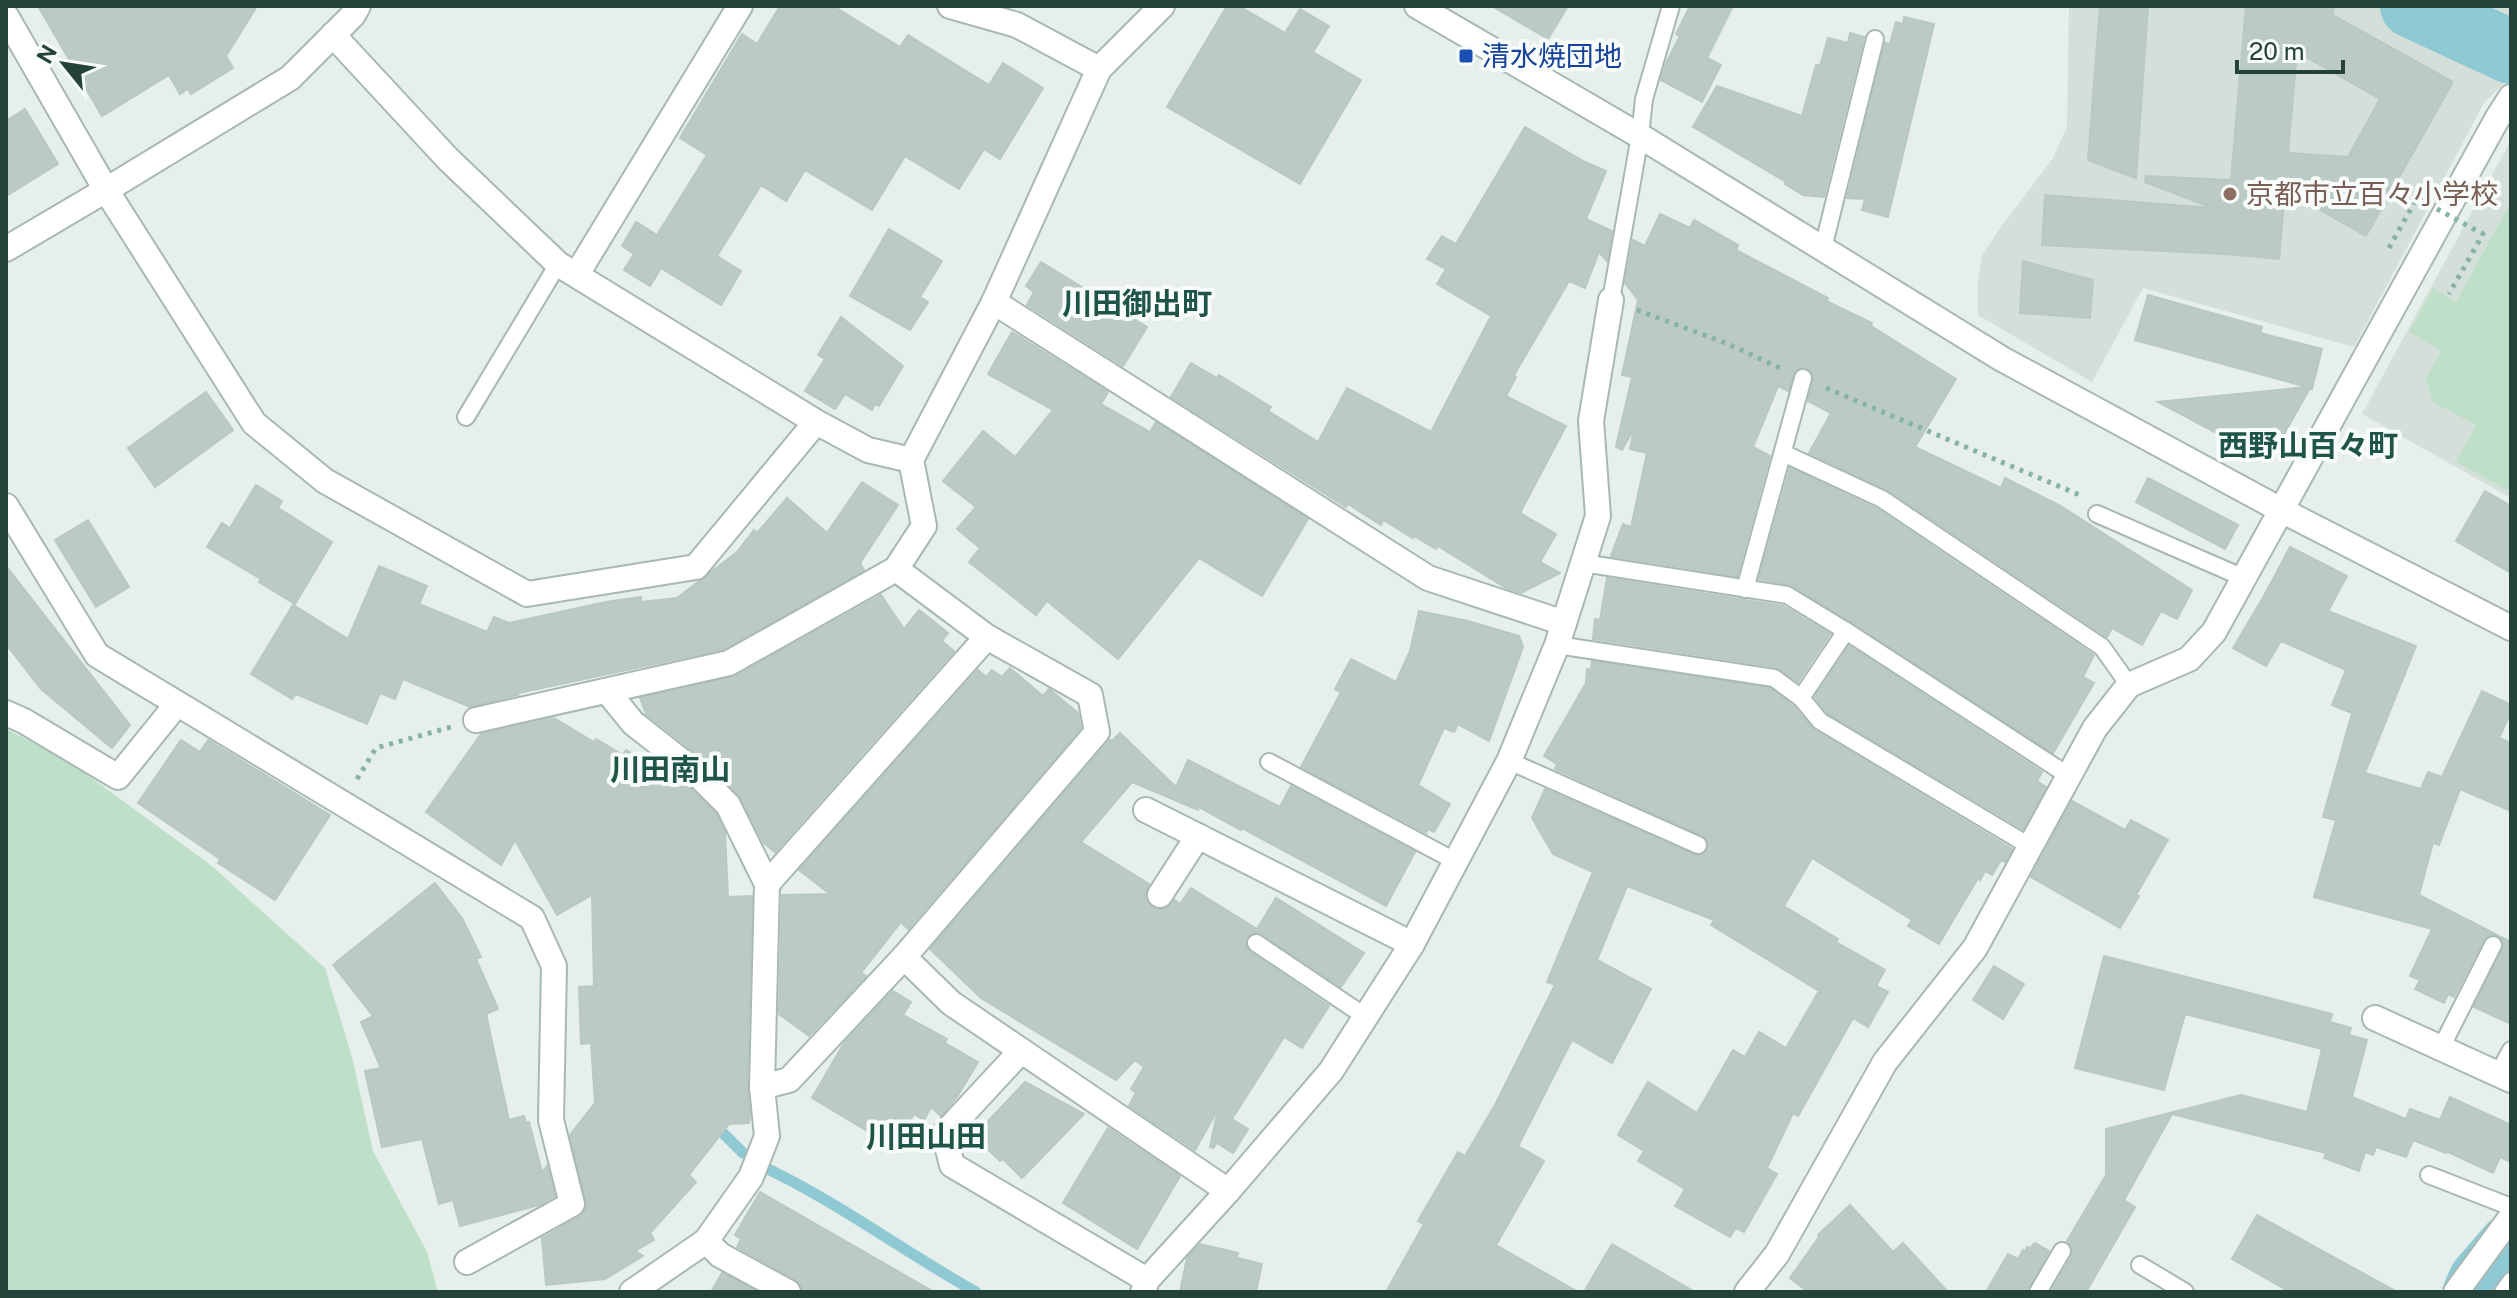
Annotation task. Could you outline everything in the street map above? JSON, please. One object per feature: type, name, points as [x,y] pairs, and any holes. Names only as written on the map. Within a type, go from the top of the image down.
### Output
[{"type":"street","points":[[6,249],[290,78],[358,6]]},
{"type":"street","points":[[568,269],[740,6]]},
{"type":"street","points":[[950,6],[1017,25],[1099,69]]},
{"type":"street","points":[[476,720],[729,663],[896,569],[924,526],[911,460],[994,302],[1099,69],[1162,6]]},
{"type":"street","points":[[1417,6],[1640,136],[2002,359],[2281,510],[2511,628]]},
{"type":"street","points":[[6,16],[106,190],[254,423],[325,481],[527,594],[696,567],[816,422]]},
{"type":"street","points":[[333,35],[448,159],[568,269],[816,422],[868,450],[911,460]]},
{"type":"street","points":[[1747,1292],[1777,1254],[1885,1062],[1975,948],[2095,728],[2129,685],[2189,659],[2214,632],[2511,97]]},
{"type":"street","points":[[1021,1051],[944,1134],[952,1165],[1145,1286],[1331,1071],[1412,944],[1509,761],[1560,634],[1598,516],[1591,421],[1611,300]]},
{"type":"street","points":[[994,302],[1428,578],[1560,634]]},
{"type":"street","points":[[6,506],[97,655],[532,918],[554,966],[551,1120],[572,1204],[467,1262]]},
{"type":"street","points":[[762,1087],[789,1080],[904,957],[1097,732],[1090,695],[987,637],[896,569]]},
{"type":"street","points":[[767,884],[987,637]]},
{"type":"street","points":[[607,691],[633,723],[694,771],[728,805],[767,884],[762,1087],[767,1136],[751,1177],[706,1241],[632,1292]]},
{"type":"street","points":[[6,713],[118,777],[177,704]]},
{"type":"street","points":[[1146,810],[1412,944]]},
{"type":"street","points":[[1160,895],[1198,836]]},
{"type":"street","points":[[904,957],[951,1003],[1228,1191]]},
{"type":"street","points":[[2375,1018],[2504,1077]]},
{"type":"street","points":[[2467,1287],[2511,1217]]},
{"type":"street","points":[[706,1241],[720,1255],[788,1292]]},
{"type":"lane","points":[[1611,300],[1644,99],[1671,6]]},
{"type":"lane","points":[[1823,248],[1875,39]]},
{"type":"lane","points":[[466,417],[568,269]]},
{"type":"lane","points":[[1745,589],[1803,378]]},
{"type":"lane","points":[[1783,453],[1882,499],[2102,647],[2129,685]]},
{"type":"lane","points":[[2097,514],[2244,578]]},
{"type":"lane","points":[[1583,563],[1787,595],[2069,776]]},
{"type":"lane","points":[[1801,698],[1846,631]]},
{"type":"lane","points":[[1560,634],[1774,678],[1801,698],[1820,721],[2031,847]]},
{"type":"lane","points":[[1509,761],[1698,845]]},
{"type":"lane","points":[[1269,762],[1455,861]]},
{"type":"lane","points":[[1256,943],[1366,1017]]},
{"type":"lane","points":[[2441,1048],[2493,945]]},
{"type":"lane","points":[[2504,1077],[2511,1050]]},
{"type":"lane","points":[[2429,1175],[2511,1207]]},
{"type":"lane","points":[[2038,1292],[2062,1251]]},
{"type":"lane","points":[[2140,1265],[2185,1292]]},
{"type":"lane","points":[[2503,1292],[2511,1281]]},
{"type":"path","points":[[2389,248],[2417,198],[2483,234],[2449,294]]},
{"type":"path","points":[[1611,300],[1728,344],[2089,499],[2097,514]]},
{"type":"path","points":[[342,803],[376,748],[476,720]]},
{"type":"shaded area","name":"京都市立百々小学校","points":[[2069,6],[2511,6],[2511,76],[2484,103],[2354,347],[2143,288],[2092,382],[1978,315],[1982,256],[2053,158],[2067,127]]},
{"type":"shaded area","points":[[2511,140],[2511,498],[2362,414]]},
{"type":"green space","points":[[2511,202],[2511,492],[2456,462],[2476,425],[2433,402],[2426,379],[2441,351],[2409,332],[2433,288],[2456,302]]},
{"type":"green space","points":[[6,729],[67,760],[212,866],[325,968],[352,1057],[373,1151],[427,1252],[438,1292],[6,1292]]},
{"type":"building","points":[[38,6],[257,6],[226,56],[233,68],[191,94],[188,89],[180,94],[169,75],[102,116]]},
{"type":"building","points":[[780,6],[833,6],[900,47],[908,35],[989,85],[1003,63],[1043,88],[1000,159],[984,149],[959,189],[905,156],[872,210],[805,170],[786,201],[761,185],[717,256],[741,271],[721,305],[661,268],[650,286],[624,270],[634,254],[622,246],[636,222],[657,235],[707,155],[680,138],[742,34],[757,44]]},
{"type":"building","points":[[1227,6],[1239,6],[1285,33],[1300,9],[1329,26],[1313,52],[1361,80],[1300,184],[1167,107]]},
{"type":"building","points":[[1492,6],[1568,6],[1548,39]]},
{"type":"building","points":[[1690,6],[1733,6],[1707,58],[1721,65],[1702,102],[1661,80],[1680,36],[1676,34]]},
{"type":"building","points":[[2100,6],[2148,6],[2136,178],[2088,160]]},
{"type":"building","points":[[2246,6],[2334,6],[2333,15],[2453,82],[2366,236],[2285,190],[2279,259],[2042,245],[2045,195],[2213,208],[2145,182],[2146,176],[2231,180]],"holes":[[[2297,52],[2380,99],[2348,157],[2288,153]]]},
{"type":"building","points":[[1904,17],[1934,24],[1888,217],[1862,210],[1865,199],[1847,198],[1885,43],[1890,44],[1896,22],[1903,24]]},
{"type":"building","points":[[1850,33],[1864,37],[1824,197],[1803,195],[1693,127],[1717,86],[1802,116],[1816,65],[1820,66],[1828,38],[1848,43]]},
{"type":"building","points":[[25,109],[58,164],[6,196],[6,121]]},
{"type":"building","points":[[1525,127],[1606,171],[1586,219],[1612,231],[1607,261],[1599,252],[1585,288],[1569,281],[1514,375],[1516,377],[1506,396],[1566,426],[1520,513],[1556,534],[1540,562],[1560,573],[1521,593],[1506,588],[1438,546],[1436,549],[1383,520],[1381,525],[1348,504],[1346,507],[1171,397],[1191,363],[1217,378],[1219,375],[1271,407],[1268,411],[1318,442],[1347,388],[1431,432],[1491,316],[1437,284],[1446,269],[1427,259],[1442,236],[1456,244]]},
{"type":"building","points":[[1660,214],[1690,228],[1694,220],[1738,245],[1736,250],[1872,323],[1871,326],[1956,379],[1915,447],[2001,488],[2005,478],[2059,505],[2192,590],[2177,619],[2161,611],[2142,645],[2112,628],[2107,637],[1888,490],[1809,453],[1831,413],[1808,401],[1814,376],[1805,367],[1795,371],[1788,391],[1778,386],[1753,447],[1770,456],[1737,576],[1611,556],[1623,524],[1631,527],[1647,453],[1630,449],[1634,429],[1622,450],[1616,447],[1632,377],[1622,375],[1638,300],[1625,283],[1633,240],[1645,246]]},
{"type":"building","points":[[889,229],[942,261],[920,297],[928,302],[910,330],[850,296]]},
{"type":"building","points":[[2023,261],[2093,280],[2090,318],[2020,313]]},
{"type":"building","points":[[1041,262],[1147,327],[1123,366],[1027,305],[1034,292],[1026,286]]},
{"type":"building","points":[[2148,295],[2262,327],[2260,333],[2322,349],[2312,389],[2269,461],[2158,402],[2307,387],[2135,340]]},
{"type":"building","points":[[841,317],[903,366],[879,406],[875,404],[872,410],[845,394],[835,409],[805,391],[825,359],[818,355]]},
{"type":"building","points":[[1012,332],[1108,392],[1101,404],[1150,432],[1156,422],[1308,519],[1262,596],[1199,558],[1118,659],[1047,601],[1036,615],[969,562],[980,548],[957,529],[976,507],[943,481],[983,431],[1015,457],[1053,410],[988,374]]},
{"type":"building","points":[[206,392],[233,430],[155,487],[128,448]]},
{"type":"building","points":[[1790,468],[1877,509],[2094,655],[2083,677],[2094,683],[2053,753],[1793,586],[1759,579]]},
{"type":"building","points":[[2148,478],[2238,525],[2225,549],[2136,502]]},
{"type":"building","points":[[862,482],[898,505],[860,563],[864,570],[724,649],[514,694],[517,695],[470,707],[403,679],[395,699],[380,693],[367,724],[296,694],[292,699],[251,674],[293,605],[348,639],[379,566],[427,586],[419,604],[487,632],[494,617],[509,623],[606,602],[641,597],[641,602],[677,598],[737,552],[754,530],[757,533],[787,498],[827,533]]},
{"type":"building","points":[[256,485],[282,501],[278,508],[332,542],[295,604],[259,582],[261,579],[207,547],[222,523],[230,528]]},
{"type":"building","points":[[2485,491],[2511,506],[2511,573],[2456,541]]},
{"type":"building","points":[[88,520],[129,587],[96,607],[55,540]]},
{"type":"building","points":[[2290,547],[2347,576],[2328,611],[2416,646],[2365,773],[2421,789],[2428,772],[2442,777],[2482,691],[2511,705],[2499,738],[2511,743],[2511,811],[2460,789],[2439,845],[2433,843],[2419,895],[2511,942],[2511,1024],[2474,1007],[2503,949],[2504,944],[2499,936],[2492,934],[2484,939],[2454,997],[2448,994],[2444,1003],[2415,989],[2420,980],[2410,976],[2432,929],[2314,897],[2336,820],[2323,817],[2352,713],[2332,705],[2346,670],[2281,641],[2266,666],[2233,648]]},
{"type":"building","points":[[6,566],[130,725],[112,748],[41,689],[6,644]]},
{"type":"building","points":[[1607,578],[1783,606],[1830,634],[1798,682],[1776,667],[1593,639],[1595,619],[1600,620]]},
{"type":"building","points":[[881,595],[904,629],[919,610],[948,633],[942,641],[954,651],[775,852],[764,843],[739,795],[703,759],[646,714],[640,698],[736,676]]},
{"type":"building","points":[[1419,611],[1519,636],[1523,647],[1489,741],[1458,724],[1454,732],[1444,728],[1418,785],[1450,804],[1434,832],[1428,829],[1426,833],[1301,767],[1341,692],[1335,689],[1351,659],[1396,682],[1410,651]]},
{"type":"building","points":[[1849,646],[2042,772],[2037,781],[2046,787],[2023,829],[1827,713],[1815,697]]},
{"type":"building","points":[[1592,661],[1770,688],[1793,706],[1814,730],[2012,849],[1992,875],[1985,871],[1980,880],[1978,878],[1939,944],[1908,926],[1912,920],[1812,858],[1784,906],[1838,939],[1836,942],[1885,970],[1876,986],[1888,992],[1868,1027],[1853,1018],[1798,1116],[1793,1113],[1767,1168],[1777,1174],[1744,1232],[1736,1228],[1730,1237],[1675,1206],[1685,1189],[1638,1161],[1644,1151],[1618,1135],[1648,1082],[1697,1113],[1733,1050],[1745,1057],[1759,1032],[1786,1048],[1819,991],[1711,925],[1714,920],[1627,886],[1597,960],[1651,989],[1612,1063],[1572,1040],[1518,1146],[1544,1161],[1496,1245],[1578,1292],[1386,1292],[1424,1224],[1418,1221],[1458,1152],[1465,1156],[1496,1103],[1555,985],[1547,982],[1593,872],[1553,854],[1532,818],[1545,789],[1694,855],[1704,854],[1708,849],[1707,839],[1702,835],[1555,769],[1557,764],[1544,756],[1586,683],[1587,669],[1591,670]]},
{"type":"building","points":[[1010,668],[1043,696],[1049,689],[1078,713],[1081,728],[908,929],[901,922],[861,973],[866,976],[809,1036],[779,1014],[782,895],[830,894],[799,870],[978,670],[986,677],[992,670],[1002,677]]},
{"type":"building","points":[[554,718],[594,742],[596,739],[623,755],[626,750],[667,773],[664,767],[716,814],[725,833],[728,897],[752,896],[747,1087],[750,1114],[749,1123],[729,1124],[689,1175],[696,1182],[650,1233],[654,1240],[635,1251],[643,1256],[605,1279],[546,1285],[542,1238],[579,1217],[587,1206],[570,1135],[595,1103],[591,1043],[581,1044],[579,987],[594,986],[592,895],[557,915],[515,840],[501,865],[426,812],[481,734]]},
{"type":"building","points":[[1120,733],[1176,787],[1188,760],[1280,807],[1291,786],[1415,852],[1386,906],[1199,807],[1198,810],[1132,782],[1081,842],[1149,884],[1145,895],[1153,908],[1166,909],[1175,900],[1180,904],[1191,888],[1257,929],[1276,898],[1364,953],[1341,987],[1262,934],[1252,933],[1247,938],[1246,947],[1250,952],[1329,1006],[1302,1048],[1284,1037],[1232,1119],[1248,1129],[1233,1153],[1217,1143],[1210,1147],[1218,1109],[1195,1150],[1129,1106],[1136,1093],[1131,1089],[1144,1067],[1135,1060],[1116,1080],[981,998],[930,949],[1110,740]]},
{"type":"building","points":[[181,740],[200,752],[208,740],[330,815],[275,900],[218,863],[220,859],[138,803]]},
{"type":"building","points":[[2072,801],[2125,830],[2131,820],[2168,840],[2120,928],[2031,877]]},
{"type":"building","points":[[435,883],[462,918],[481,957],[476,959],[498,1009],[486,1014],[509,1120],[524,1116],[526,1123],[529,1122],[542,1172],[547,1166],[555,1196],[539,1205],[460,1226],[453,1200],[439,1204],[422,1139],[382,1147],[365,1071],[381,1068],[361,1022],[373,1016],[333,965]]},
{"type":"building","points":[[2104,956],[2332,1014],[2330,1022],[2351,1028],[2349,1035],[2367,1040],[2352,1097],[2406,1119],[2410,1109],[2440,1120],[2450,1097],[2511,1125],[2511,1162],[2500,1157],[2493,1173],[2446,1151],[2413,1140],[2406,1157],[2376,1147],[2373,1155],[2365,1152],[2359,1171],[2324,1158],[2326,1153],[2172,1114],[2124,1200],[2135,1207],[2086,1292],[2051,1292],[2072,1256],[2072,1246],[2067,1241],[2106,1175],[2106,1129],[2241,1095],[2307,1112],[2322,1049],[2185,1014],[2164,1090],[2075,1068]]},
{"type":"building","points":[[1994,966],[2024,984],[2003,1019],[1973,1000]]},
{"type":"building","points":[[893,991],[911,1002],[903,1015],[947,1039],[945,1043],[978,1062],[957,1097],[941,1116],[931,1107],[924,1120],[914,1114],[905,1131],[899,1128],[889,1144],[812,1098],[844,1043]]},
{"type":"building","points":[[1025,1082],[1084,1114],[1022,1178],[974,1136]]},
{"type":"building","points":[[1108,1128],[1180,1176],[1137,1249],[1063,1203]]},
{"type":"building","points":[[760,1192],[934,1292],[803,1292],[795,1279],[737,1247],[741,1239],[735,1235]]},
{"type":"building","points":[[1850,1205],[1893,1252],[1903,1243],[1948,1292],[1808,1292],[1790,1278],[1818,1235]]},
{"type":"building","points":[[2257,1215],[2397,1292],[2290,1292],[2232,1259]]},
{"type":"building","points":[[2035,1243],[2049,1251],[2027,1292],[1986,1292],[2008,1254],[2018,1259],[2023,1250],[2025,1252]]},
{"type":"building","points":[[1200,1244],[1238,1253],[1237,1258],[1262,1264],[1256,1292],[1180,1292],[1187,1258]]},
{"type":"building","points":[[1612,1244],[1695,1292],[1584,1292]]},
{"type":"building","points":[[722,1273],[757,1292],[711,1292]]},
{"type":"waterway","points":[[2412,6],[2511,52]]},
{"type":"waterway","points":[[712,1122],[743,1153]]},
{"type":"waterway","points":[[770,1170],[823,1198],[976,1292]]},
{"type":"waterway","points":[[2475,1292],[2480,1281],[2511,1245]]},
{"type":"place","name":"清水焼団地","points":[[1466,56]]},
{"type":"place","name":"京都市立百々小学校","points":[[2230,194]]},
{"type":"district","name":"川田御出町","points":[[1137,304]]},
{"type":"district","name":"西野山百々町","points":[[2308,446]]},
{"type":"district","name":"川田南山","points":[[670,770]]},
{"type":"district","name":"川田山田","points":[[926,1137]]}]
